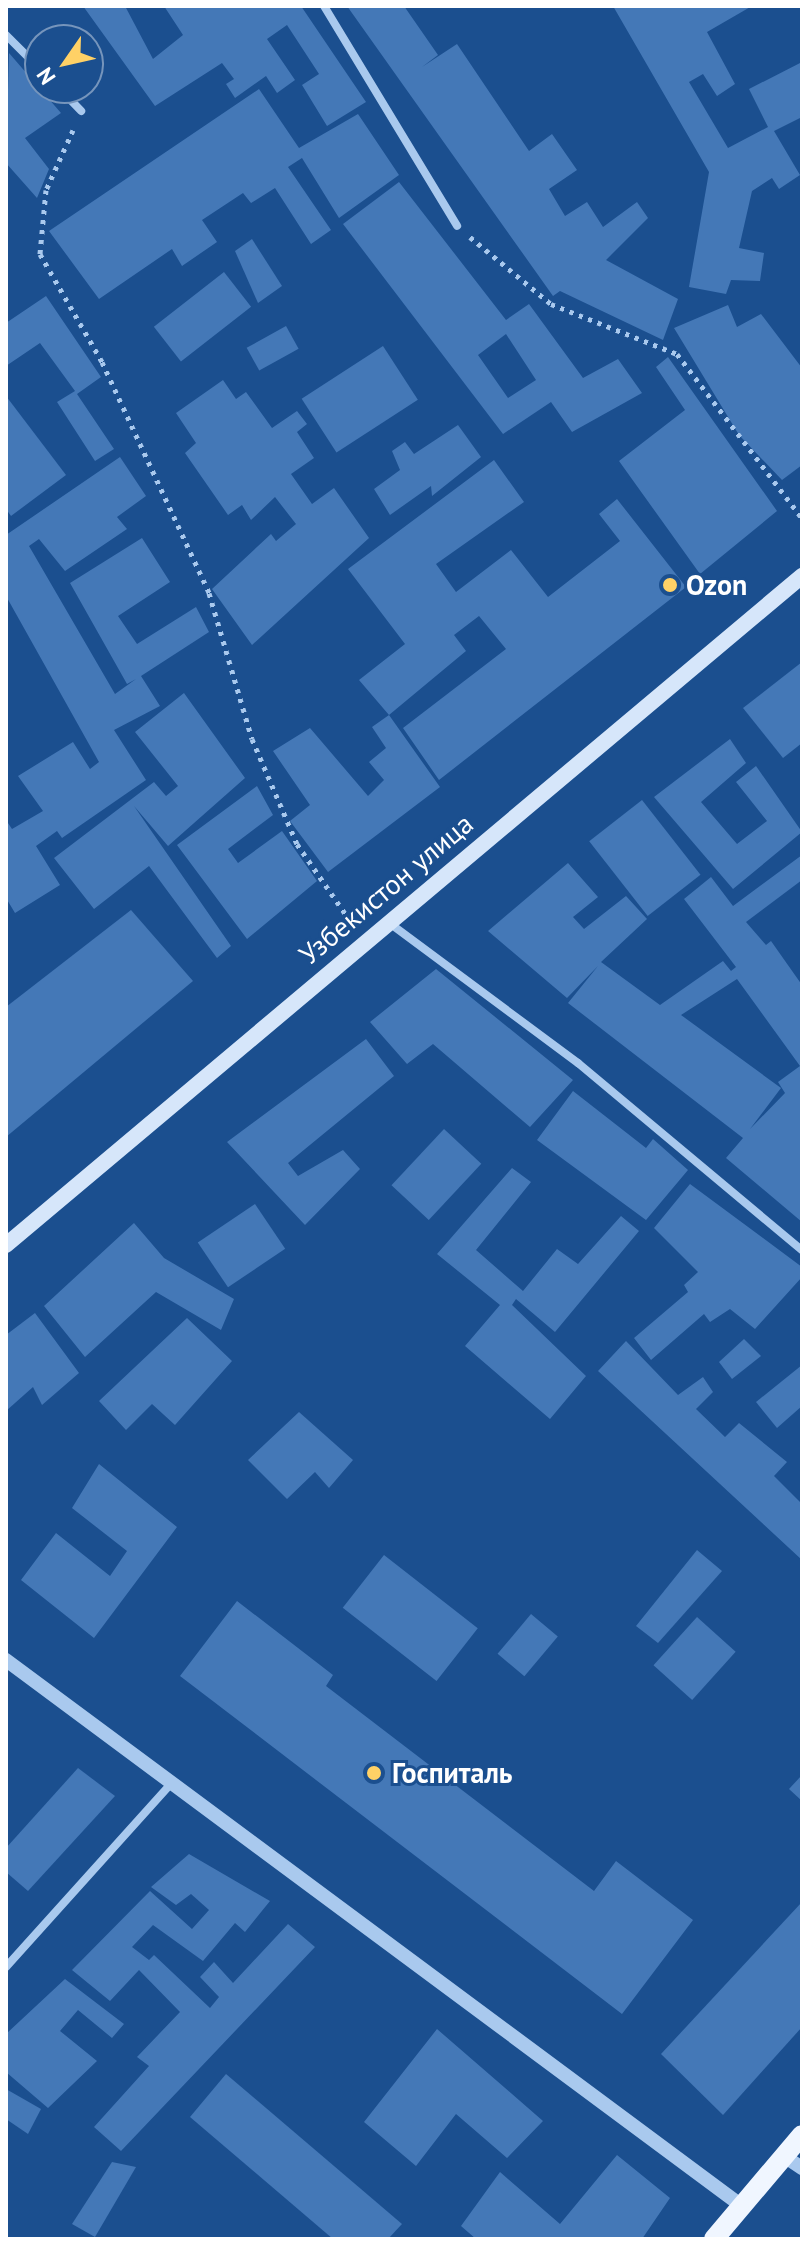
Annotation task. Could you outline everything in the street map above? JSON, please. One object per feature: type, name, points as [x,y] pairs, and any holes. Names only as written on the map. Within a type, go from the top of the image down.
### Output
[{"type":"main road","name":"Узбекистон улица","points":[[6,1245],[802,576]]},
{"type":"main road","points":[[714,2239],[802,2135]]},
{"type":"street","points":[[324,6],[457,226]]},
{"type":"street","points":[[6,35],[24,53]]},
{"type":"street","points":[[74,104],[81,111]]},
{"type":"street","points":[[388,922],[578,1063],[802,1250]]},
{"type":"street","points":[[6,1660],[170,1785],[742,2206]]},
{"type":"street","points":[[6,1967],[170,1785]]},
{"type":"street","points":[[784,2156],[802,2168]]},
{"type":"path","points":[[81,111],[46,190],[40,254],[102,362],[209,593],[252,739],[297,844],[364,942]]},
{"type":"path","points":[[457,226],[551,304],[677,354],[802,518]]},
{"type":"building","points":[[83,6],[125,6],[153,59],[183,35],[164,6],[301,6],[366,102],[327,126],[302,85],[319,74],[287,25],[267,39],[295,80],[277,93],[266,76],[235,98],[226,84],[234,79],[222,63],[155,106],[104,35],[104,24],[96,24]]},
{"type":"building","points":[[347,6],[404,6],[438,55],[422,67],[457,44],[529,151],[552,134],[577,170],[549,189],[565,216],[587,202],[603,227],[637,202],[648,218],[606,260],[678,299],[663,340],[560,291],[553,296]]},
{"type":"building","points":[[613,6],[752,6],[707,32],[735,84],[717,96],[703,74],[689,82],[728,148],[768,127],[749,89],[802,62],[802,117],[774,131],[800,175],[779,189],[772,178],[752,191],[739,248],[764,253],[760,281],[731,280],[726,294],[689,287],[709,172]]},
{"type":"building","points":[[9,53],[24,70],[24,104],[53,104],[61,113],[25,138],[49,169],[37,198],[6,163]]},
{"type":"building","points":[[259,89],[299,148],[358,114],[399,175],[339,218],[302,158],[288,167],[331,230],[311,244],[275,188],[251,203],[243,193],[202,220],[217,242],[182,266],[172,249],[99,299],[49,231]]},
{"type":"building","points":[[399,182],[506,320],[529,304],[583,378],[618,359],[642,393],[572,432],[551,402],[503,434],[343,224]],"holes":[[[506,334],[536,380],[508,398],[478,355]]]},
{"type":"building","points":[[252,239],[282,286],[258,303],[235,251]]},
{"type":"building","points":[[224,272],[251,307],[181,361],[154,327]]},
{"type":"building","points":[[46,296],[101,377],[77,394],[114,449],[95,461],[57,402],[75,391],[40,343],[6,366],[6,323]]},
{"type":"building","points":[[728,305],[737,327],[761,314],[802,368],[802,465],[782,480],[739,435],[674,328]]},
{"type":"building","points":[[286,326],[299,349],[259,371],[247,348]]},
{"type":"building","points":[[383,346],[418,400],[337,453],[302,399]]},
{"type":"building","points":[[668,357],[777,511],[700,574],[619,461],[685,410],[656,367]]},
{"type":"building","points":[[223,380],[236,399],[246,392],[272,428],[297,411],[307,424],[297,432],[314,458],[291,474],[312,504],[334,488],[369,538],[252,645],[212,589],[271,534],[276,541],[296,524],[275,497],[251,520],[242,505],[228,515],[185,453],[196,443],[176,413]]},
{"type":"building","points":[[6,396],[66,475],[11,516],[6,509]]},
{"type":"building","points":[[458,425],[481,457],[432,496],[431,486],[390,515],[374,489],[400,470],[392,451],[405,442],[414,454]]},
{"type":"building","points":[[120,457],[146,496],[117,517],[127,529],[65,571],[39,539],[29,546],[115,694],[136,679],[127,684],[70,583],[142,538],[170,582],[118,616],[137,644],[196,607],[209,632],[141,676],[160,706],[114,730],[146,780],[62,838],[57,831],[36,846],[60,885],[15,913],[6,898],[6,820],[12,829],[43,811],[18,776],[73,742],[90,769],[99,762],[6,596],[6,535]]},
{"type":"building","points":[[494,460],[524,502],[436,564],[456,592],[511,550],[548,597],[620,541],[599,514],[617,499],[686,587],[439,780],[403,728],[506,649],[479,616],[454,635],[466,651],[389,715],[359,680],[405,644],[348,569]]},
{"type":"building","points":[[802,662],[802,743],[783,758],[743,708]]},
{"type":"building","points":[[184,693],[245,778],[168,846],[134,806],[231,946],[217,958],[149,866],[94,909],[54,858],[154,782],[166,796],[178,786],[135,732]]},
{"type":"building","points":[[389,715],[440,787],[328,872],[290,821],[310,805],[273,751],[310,728],[368,796],[384,780],[369,762],[386,748],[372,727]]},
{"type":"building","points":[[730,739],[746,763],[701,802],[737,844],[767,821],[736,782],[756,766],[802,832],[733,889],[654,797]]},
{"type":"building","points":[[257,786],[273,815],[228,849],[238,863],[282,831],[317,881],[247,939],[177,845]]},
{"type":"building","points":[[642,800],[700,875],[648,916],[589,841]]},
{"type":"building","points":[[802,855],[802,880],[746,922],[766,945],[771,941],[802,985],[802,1222],[726,1158],[743,1138],[568,1003],[598,966],[567,998],[488,931],[568,863],[598,897],[573,917],[584,929],[626,896],[647,919],[601,962],[660,1005],[723,961],[731,971],[736,967],[684,899],[711,877],[733,906]],"holes":[[[737,979],[800,1066],[778,1082],[785,1093],[750,1129],[781,1088],[681,1015]]]},
{"type":"building","points":[[131,910],[193,981],[6,1137],[6,1007]]},
{"type":"building","points":[[436,969],[573,1080],[530,1127],[433,1044],[407,1064],[370,1022]]},
{"type":"building","points":[[366,1039],[394,1076],[288,1163],[298,1176],[343,1150],[360,1169],[305,1225],[227,1142]]},
{"type":"building","points":[[573,1091],[646,1148],[653,1139],[688,1170],[646,1220],[537,1140]]},
{"type":"building","points":[[444,1129],[481,1164],[429,1220],[391,1185]]},
{"type":"building","points":[[512,1168],[531,1182],[476,1250],[523,1291],[557,1249],[578,1264],[621,1216],[639,1231],[555,1332],[516,1299],[512,1305],[586,1376],[550,1419],[465,1346],[500,1305],[437,1254]]},
{"type":"building","points":[[690,1184],[802,1267],[802,1277],[755,1329],[730,1309],[710,1322],[704,1314],[651,1360],[634,1338],[688,1292],[684,1285],[698,1272],[654,1228]]},
{"type":"building","points":[[255,1204],[285,1249],[228,1287],[198,1243]]},
{"type":"building","points":[[134,1223],[164,1258],[234,1299],[221,1330],[156,1292],[85,1357],[44,1306]]},
{"type":"building","points":[[35,1313],[79,1373],[42,1405],[33,1387],[6,1411],[6,1335]]},
{"type":"building","points":[[187,1318],[232,1361],[175,1425],[152,1404],[126,1430],[99,1401]]},
{"type":"building","points":[[744,1339],[761,1356],[732,1379],[719,1362]]},
{"type":"building","points":[[626,1341],[678,1395],[703,1377],[713,1392],[696,1409],[725,1437],[739,1423],[787,1462],[774,1476],[802,1504],[802,1560],[598,1371]]},
{"type":"building","points":[[802,1365],[802,1406],[777,1428],[756,1402]]},
{"type":"building","points":[[299,1412],[353,1460],[329,1488],[315,1472],[287,1499],[248,1460]]},
{"type":"building","points":[[99,1464],[177,1527],[94,1638],[21,1580],[56,1533],[110,1576],[127,1551],[72,1508]]},
{"type":"building","points":[[697,1550],[722,1571],[658,1643],[636,1626]]},
{"type":"building","points":[[384,1555],[478,1628],[437,1681],[343,1608]]},
{"type":"building","name":"Госпиталь","points":[[237,1601],[333,1675],[326,1686],[594,1891],[616,1861],[693,1920],[622,2014],[180,1676]]},
{"type":"building","points":[[531,1614],[558,1636],[524,1676],[498,1654]]},
{"type":"building","points":[[697,1617],[736,1652],[692,1700],[654,1665]]},
{"type":"building","points":[[78,1768],[115,1796],[28,1891],[6,1872],[6,1848]]},
{"type":"building","points":[[802,1775],[802,1801],[789,1789]]},
{"type":"building","points":[[189,1854],[270,1901],[245,1932],[235,1923],[203,1961],[153,1925],[132,1947],[149,1960],[154,1955],[210,2008],[219,1997],[200,1977],[214,1962],[233,1983],[288,1924],[315,1947],[121,2151],[94,2127],[149,2066],[137,2057],[180,2012],[139,1970],[110,2001],[72,1970],[150,1891],[192,1929],[209,1910],[191,1894],[176,1905],[151,1887]]},
{"type":"building","points":[[802,1902],[802,2027],[723,2115],[661,2054]]},
{"type":"building","points":[[65,1979],[124,2024],[112,2038],[78,2010],[60,2031],[97,2061],[48,2108],[6,2072],[6,2034]]},
{"type":"building","points":[[437,2029],[543,2121],[507,2158],[456,2114],[416,2166],[364,2122]]},
{"type":"building","points":[[226,2074],[402,2224],[388,2239],[333,2239],[190,2117]]},
{"type":"building","points":[[6,2089],[41,2109],[28,2134],[6,2119]]},
{"type":"building","points":[[617,2155],[670,2198],[642,2239],[476,2239],[461,2226],[500,2172],[560,2224]]},
{"type":"building","points":[[112,2162],[136,2167],[95,2237],[72,2224]]},
{"type":"place","name":"Ozon","points":[[670,585]]},
{"type":"place","name":"Госпиталь","points":[[374,1773]]}]
